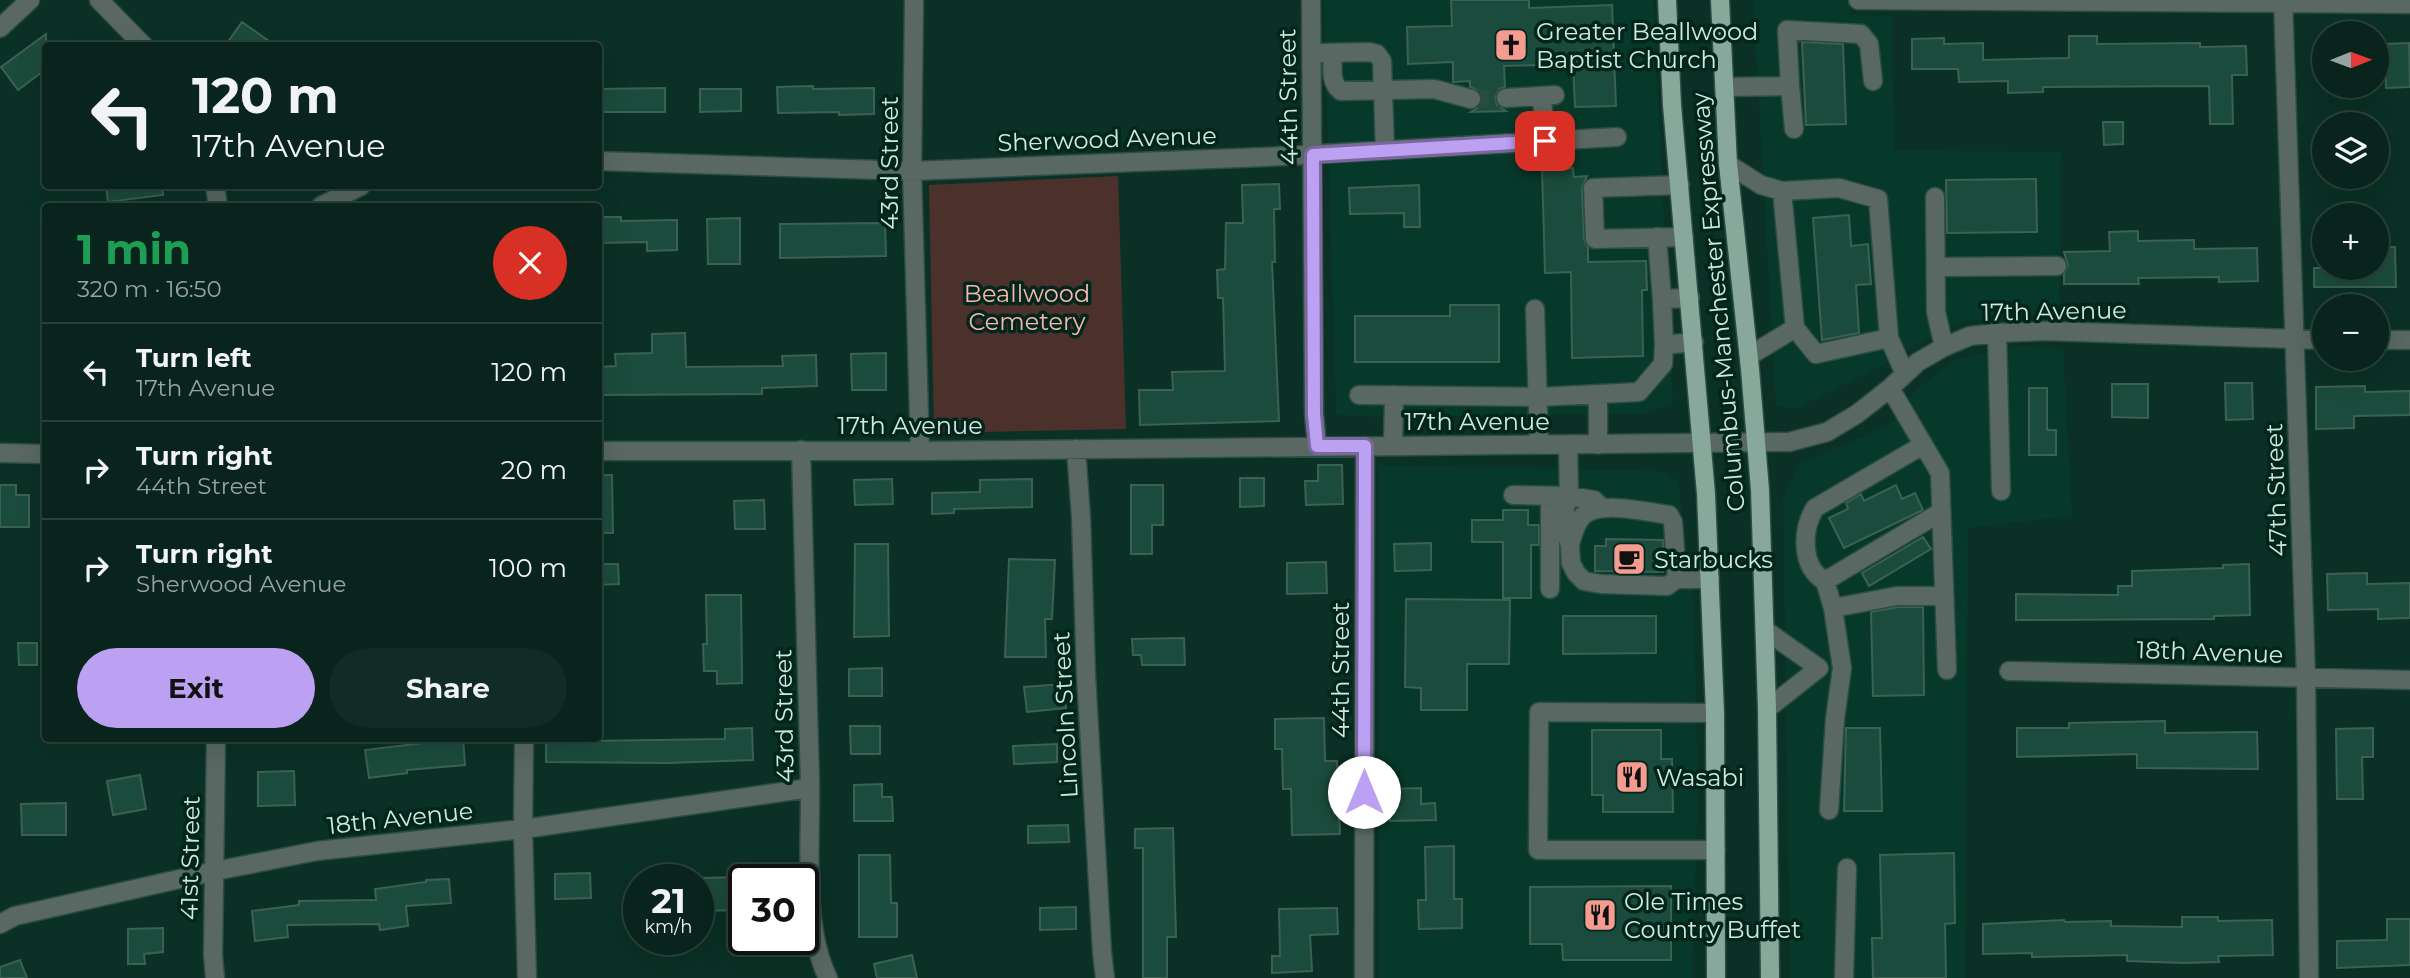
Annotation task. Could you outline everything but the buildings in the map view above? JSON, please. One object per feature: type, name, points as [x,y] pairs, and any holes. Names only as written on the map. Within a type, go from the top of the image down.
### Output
[{"type":"main road","name":"Columbus-Manchester Expressway","points":[[1667,0],[1679,185],[1703,444],[1710,579],[1715,713],[1716,978]]},
{"type":"main road","name":"Columbus-Manchester Expressway","points":[[1720,0],[1728,164],[1757,444],[1767,709],[1770,978]]},
{"type":"street","points":[[0,28],[30,0]]},
{"type":"street","points":[[99,0],[140,42]]},
{"type":"street","name":"43rd Street","points":[[915,0],[912,172],[920,451]]},
{"type":"street","name":"44th Street","points":[[1311,0],[1314,414],[1317,446]]},
{"type":"street","points":[[1858,0],[2410,4]]},
{"type":"street","name":"47th Street","points":[[2283,2],[2306,679],[2309,978]]},
{"type":"street","points":[[1794,129],[1787,30],[1861,34],[1869,44],[1873,81]]},
{"type":"street","points":[[1332,53],[1333,80],[1341,91],[1434,89],[1471,99]]},
{"type":"street","points":[[1312,54],[1377,54],[1382,61],[1385,150]]},
{"type":"street","points":[[1724,87],[1790,86]]},
{"type":"street","points":[[1506,98],[1548,95],[1545,141]]},
{"type":"street","name":"Sherwood Avenue","points":[[602,161],[912,172],[1313,155],[1617,137]]},
{"type":"street","points":[[1728,164],[1761,185],[1782,191],[1839,188],[1878,199],[1889,338],[1905,374]]},
{"type":"street","points":[[1679,185],[1593,188],[1595,239],[1684,237]]},
{"type":"street","points":[[327,203],[355,189]]},
{"type":"street","points":[[1782,191],[1795,328],[1816,354],[1889,338]]},
{"type":"street","points":[[1935,197],[1936,312],[1944,346]]},
{"type":"street","points":[[1359,395],[1538,397],[1639,391],[1663,364],[1657,237]]},
{"type":"street","points":[[1936,267],[2057,266]]},
{"type":"street","points":[[1661,299],[1690,298]]},
{"type":"street","points":[[1535,309],[1539,445]]},
{"type":"street","points":[[1749,356],[1795,328]]},
{"type":"street","name":"17th Avenue","points":[[602,451],[920,451],[1789,442],[1826,432],[1857,414],[1918,362],[1944,346],[1970,337],[2046,331],[2312,340]]},
{"type":"street","points":[[1997,333],[2001,491]]},
{"type":"street","points":[[2389,340],[2410,340]]},
{"type":"street","points":[[1664,345],[1694,342]]},
{"type":"street","points":[[1890,388],[1940,473],[1947,670]]},
{"type":"street","points":[[1598,394],[1598,445]]},
{"type":"street","points":[[1393,446],[1394,395]]},
{"type":"street","points":[[1829,810],[1835,719],[1842,668],[1833,608],[1825,581],[1812,571],[1807,550],[1808,519],[1815,508],[1923,444]]},
{"type":"street","points":[[1568,445],[1569,496],[1565,508],[1565,528],[1571,563],[1584,581],[1667,586],[1677,579],[1710,579]]},
{"type":"street","name":"44th Street","points":[[1364,978],[1365,446]]},
{"type":"street","name":"Lincoln Street","points":[[1076,449],[1082,517],[1087,676],[1105,978]]},
{"type":"street","name":"43rd Street","points":[[802,450],[810,888],[815,935],[828,978]]},
{"type":"street","points":[[0,453],[42,454]]},
{"type":"street","points":[[1513,495],[1594,499],[1601,507]]},
{"type":"street","points":[[1550,496],[1550,589]]},
{"type":"street","points":[[1570,546],[1580,519],[1587,512],[1601,507],[1668,515],[1673,522],[1677,579]]},
{"type":"street","points":[[1825,581],[1941,512]]},
{"type":"street","points":[[1833,608],[1897,596],[1944,596]]},
{"type":"street","points":[[1765,630],[1819,668],[1842,668]]},
{"type":"street","points":[[1767,709],[1819,668]]},
{"type":"street","name":"18th Avenue","points":[[2010,671],[2410,680]]},
{"type":"street","points":[[1715,713],[1539,712],[1538,850],[1716,850]]},
{"type":"street","name":"41st Street","points":[[215,978],[216,742]]},
{"type":"street","points":[[524,742],[527,978]]},
{"type":"street","name":"18th Avenue","points":[[0,924],[15,916],[317,851],[523,830],[810,788]]},
{"type":"street","points":[[1844,978],[1847,868]]},
{"type":"shaded area","points":[[1324,0],[1653,0],[1673,402],[1645,414],[1380,417],[1336,415]]},
{"type":"shaded area","points":[[1753,0],[1849,0],[1850,15],[1892,16],[1894,150],[2061,152],[2059,315],[2026,315],[1961,322],[1796,409],[1776,406]]},
{"type":"shaded area","points":[[2017,346],[2063,348],[2072,516],[1968,528],[1965,978],[1790,978],[1783,496],[1799,464],[1889,425],[1918,388],[1956,359]]},
{"type":"shaded area","points":[[1379,465],[1658,471],[1678,481],[1694,607],[1698,790],[1692,978],[1379,978]]},
{"type":"green space","name":"Beallwood Cemetery","points":[[1118,176],[1126,429],[934,433],[929,185]]},
{"type":"tunnel","points":[[1471,99],[1506,98]]},
{"type":"place","name":"Greater Beallwood Baptist Church","points":[[1511,45]]},
{"type":"place","name":"Starbucks","points":[[1629,559]]},
{"type":"place","name":"Wasabi","points":[[1632,777]]},
{"type":"place","name":"Ole Times Country Buffet","points":[[1600,915]]},
{"type":"route","points":[[1364,792],[1365,446],[1317,446],[1314,414],[1313,155],[1545,141]]}]
